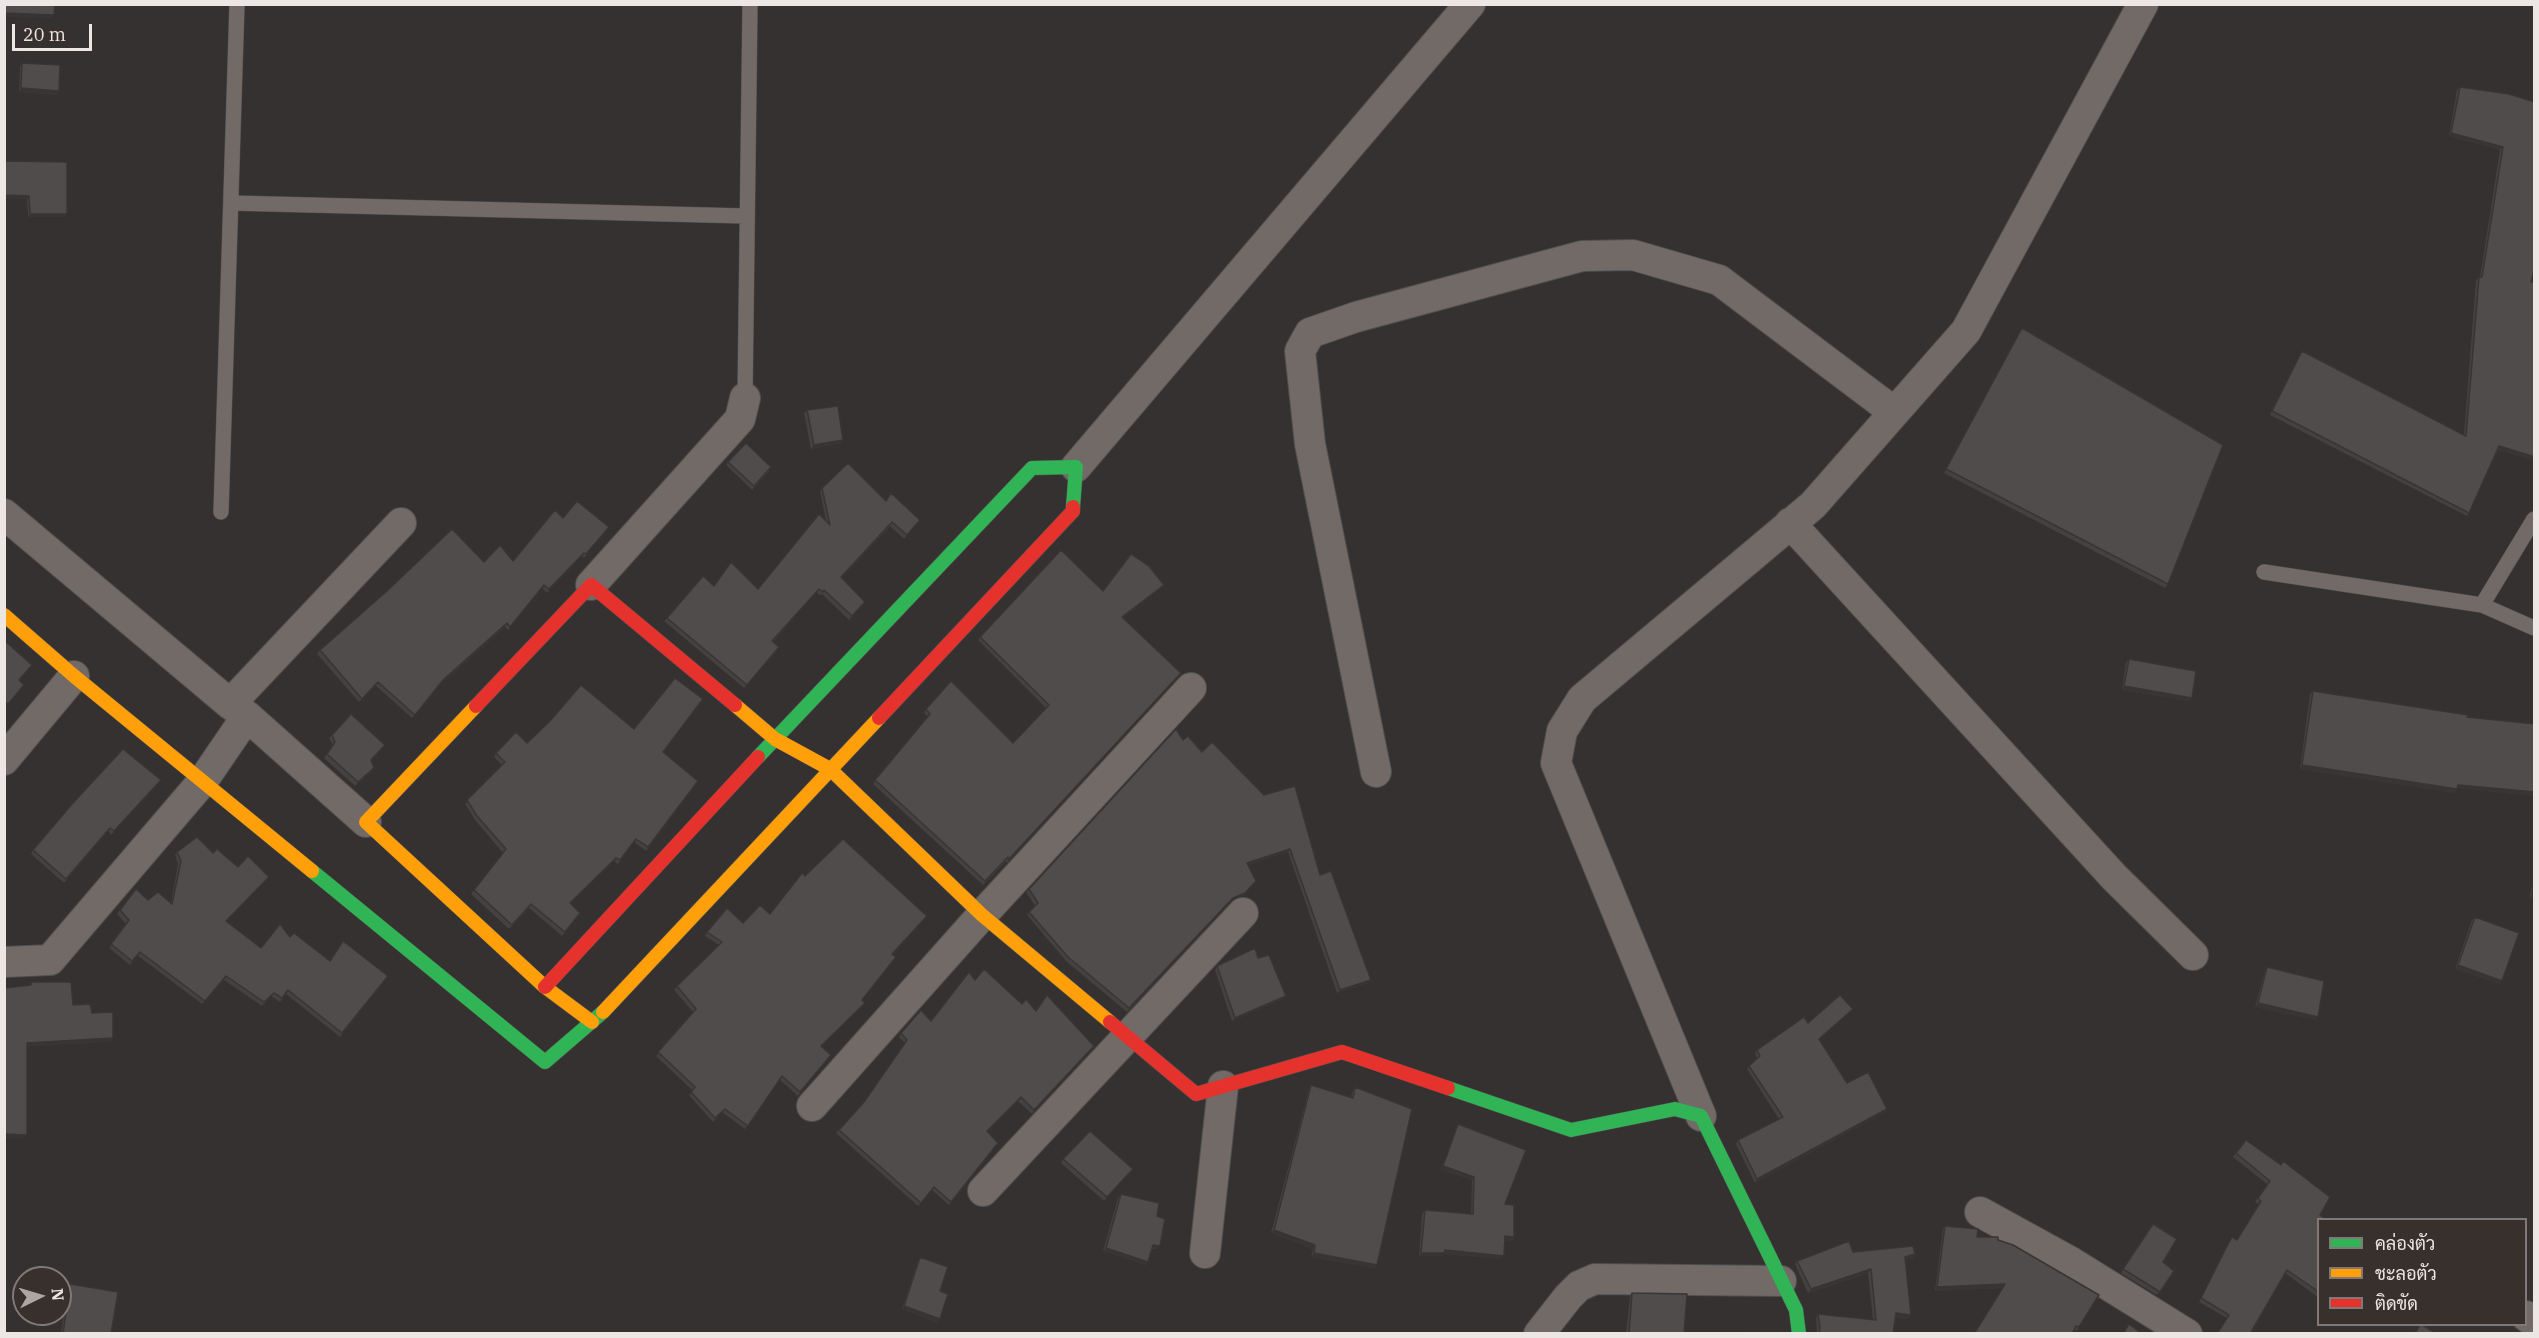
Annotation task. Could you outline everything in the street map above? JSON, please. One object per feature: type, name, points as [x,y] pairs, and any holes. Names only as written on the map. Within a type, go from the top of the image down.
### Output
[{"type":"street","points":[[4,615],[202,782],[545,1062],[592,1022],[1073,511],[1076,467],[1470,4]]},
{"type":"street","points":[[1799,1334],[1796,1310],[1701,1116],[1556,763],[1562,731],[1582,699],[1813,505],[1966,331],[2143,4]]},
{"type":"street","points":[[1376,772],[1310,444],[1300,351],[1310,333],[1356,317],[1582,256],[1634,255],[1719,280],[1894,412]]},
{"type":"street","points":[[366,822],[591,585],[740,419],[745,398]]},
{"type":"street","points":[[545,987],[775,739],[1032,468],[1076,467]]},
{"type":"street","points":[[4,514],[239,710],[366,822],[545,987],[592,1022]]},
{"type":"street","points":[[4,962],[50,960],[202,782],[239,710],[401,523]]},
{"type":"street","points":[[1790,523],[2114,877],[2193,955]]},
{"type":"street","points":[[591,585],[775,739],[830,769],[982,915],[1196,1094],[1342,1052],[1571,1130],[1675,1109],[1701,1116]]},
{"type":"street","points":[[4,760],[74,676]]},
{"type":"street","points":[[812,1106],[982,915],[1191,688]]},
{"type":"street","points":[[983,1191],[1243,913]]},
{"type":"street","points":[[1205,1253],[1223,1086]]},
{"type":"street","points":[[1980,1212],[2071,1262],[2187,1334]]},
{"type":"street","points":[[1539,1334],[1579,1286],[1595,1279],[1781,1281]]},
{"type":"lane","points":[[221,512],[237,4]]},
{"type":"lane","points":[[745,398],[746,216],[751,68],[750,4]]},
{"type":"lane","points":[[231,203],[746,216]]},
{"type":"lane","points":[[2482,605],[2535,519]]},
{"type":"lane","points":[[2264,572],[2482,605],[2535,628]]},
{"type":"building","points":[[4,4],[55,4],[54,15],[4,13]]},
{"type":"building","points":[[22,63],[60,65],[59,91],[21,88]]},
{"type":"building","points":[[2460,87],[2509,94],[2535,102],[2535,266],[2531,282],[2535,282],[2535,457],[2499,446],[2469,513],[2272,411],[2302,351],[2466,436],[2479,277],[2482,277],[2503,147],[2451,133]]},
{"type":"building","points":[[4,161],[67,162],[67,214],[30,214],[29,196],[4,195]]},
{"type":"building","points":[[2022,328],[2223,445],[2168,584],[1946,469]]},
{"type":"building","points":[[838,406],[843,440],[814,445],[807,410]]},
{"type":"building","points":[[746,443],[771,467],[754,486],[728,462]]},
{"type":"building","points":[[848,463],[886,501],[891,493],[920,520],[907,535],[892,522],[841,577],[865,602],[852,616],[824,590],[823,592],[819,589],[772,641],[779,647],[747,685],[667,618],[703,576],[714,586],[731,562],[758,589],[819,514],[830,525],[822,488]]},
{"type":"building","points":[[577,501],[609,527],[586,554],[584,553],[549,589],[544,585],[510,627],[507,623],[443,680],[415,715],[378,682],[362,699],[320,650],[452,529],[484,562],[500,545],[513,561],[555,510],[563,518]]},
{"type":"building","points":[[1061,550],[1103,591],[1131,554],[1149,566],[1164,585],[1122,617],[1181,673],[1009,859],[1008,857],[985,881],[875,780],[930,714],[926,709],[951,681],[1013,743],[1049,705],[980,637]]},
{"type":"building","points":[[4,640],[32,665],[19,680],[24,685],[8,704],[4,701]]},
{"type":"building","points":[[2129,659],[2196,671],[2192,698],[2124,686]]},
{"type":"building","points":[[675,678],[703,699],[663,752],[698,781],[648,847],[636,839],[620,860],[616,858],[570,903],[580,913],[565,932],[531,904],[512,925],[474,890],[506,849],[477,816],[467,800],[505,762],[496,753],[516,732],[527,743],[550,721],[581,685],[634,729]]},
{"type":"building","points":[[2313,691],[2468,715],[2467,717],[2535,724],[2535,792],[2458,785],[2457,789],[2302,765]]},
{"type":"building","points":[[351,714],[385,745],[371,760],[374,768],[358,782],[327,754],[335,742],[332,735]]},
{"type":"building","points":[[1176,729],[1183,740],[1188,736],[1202,752],[1212,742],[1264,795],[1295,786],[1320,875],[1331,871],[1371,980],[1340,990],[1290,849],[1247,863],[1256,881],[1245,893],[1233,898],[1129,1008],[1068,957],[1029,912],[1038,903],[1029,889]]},
{"type":"building","points":[[123,749],[161,780],[114,831],[110,828],[66,879],[33,850]]},
{"type":"building","points":[[197,837],[213,853],[217,849],[238,867],[248,856],[269,877],[226,921],[261,948],[280,924],[290,937],[294,933],[330,961],[343,941],[388,976],[342,1033],[288,990],[282,998],[274,993],[264,1002],[226,976],[205,1001],[140,952],[132,961],[111,944],[129,920],[120,910],[136,889],[148,900],[158,892],[172,904],[181,861],[177,852]]},
{"type":"building","points":[[843,839],[927,916],[892,954],[896,957],[862,1000],[865,1003],[821,1046],[831,1055],[800,1092],[782,1076],[748,1126],[725,1109],[715,1118],[691,1092],[695,1087],[658,1052],[696,1009],[677,986],[722,942],[707,932],[727,908],[743,923],[760,905],[770,914],[802,873],[805,876]]},
{"type":"building","points":[[2475,917],[2519,933],[2502,981],[2458,965]]},
{"type":"building","points":[[1255,948],[1258,958],[1269,955],[1286,996],[1235,1018],[1217,966]]},
{"type":"building","points":[[2267,967],[2324,981],[2318,1017],[2258,1003]]},
{"type":"building","points":[[984,969],[1022,1004],[1026,999],[1036,1011],[1047,995],[1094,1046],[1034,1110],[1021,1097],[987,1131],[998,1143],[951,1202],[934,1187],[921,1203],[839,1130],[864,1102],[907,1040],[901,1033],[921,1010],[931,1021],[969,972],[975,980]]},
{"type":"building","points":[[31,982],[71,982],[73,1005],[90,1004],[92,1013],[113,1012],[113,1038],[27,1043],[27,1135],[4,1134],[4,988],[31,985]]},
{"type":"building","points":[[1840,995],[1853,1009],[1819,1039],[1847,1083],[1868,1072],[1887,1109],[1757,1179],[1738,1140],[1783,1117],[1749,1066],[1760,1056],[1757,1050],[1804,1017],[1808,1023]]},
{"type":"building","points":[[1311,1085],[1353,1098],[1355,1087],[1412,1109],[1377,1265],[1314,1253],[1315,1245],[1274,1230]]},
{"type":"building","points":[[1458,1124],[1526,1150],[1505,1204],[1514,1205],[1514,1237],[1505,1236],[1504,1256],[1445,1250],[1444,1253],[1421,1253],[1425,1210],[1473,1214],[1474,1177],[1443,1166]]},
{"type":"building","points":[[1090,1131],[1133,1169],[1107,1197],[1063,1159]]},
{"type":"building","points":[[2246,1140],[2281,1165],[2283,1161],[2330,1197],[2320,1215],[2324,1218],[2317,1218],[2317,1291],[2287,1270],[2250,1334],[2217,1334],[2229,1315],[2201,1298],[2232,1237],[2237,1240],[2261,1201],[2258,1198],[2270,1181],[2236,1153]]},
{"type":"building","points":[[1121,1194],[1159,1203],[1157,1216],[1165,1219],[1160,1246],[1153,1245],[1148,1262],[1106,1248]]},
{"type":"building","points":[[2153,1224],[2177,1239],[2163,1262],[2174,1271],[2160,1292],[2123,1269]]},
{"type":"building","points":[[1945,1226],[1978,1229],[1977,1237],[1998,1237],[1998,1240],[2013,1245],[2099,1295],[2072,1334],[1974,1334],[2005,1284],[1937,1287]]},
{"type":"building","points":[[1849,1241],[1853,1252],[1913,1246],[1915,1254],[1905,1257],[1911,1315],[1896,1313],[1893,1334],[1819,1334],[1818,1314],[1876,1320],[1871,1269],[1811,1289],[1797,1261]]},
{"type":"building","points":[[920,1257],[948,1267],[940,1291],[948,1294],[940,1319],[904,1306]]},
{"type":"building","points":[[72,1284],[118,1292],[111,1334],[63,1334],[64,1326],[72,1326]]},
{"type":"building","points":[[1632,1293],[1687,1294],[1684,1334],[1629,1334]]},
{"type":"building","points":[[2129,1324],[2142,1334],[2123,1334]]},
{"type":"building","points":[[2419,1326],[2424,1326],[2437,1334],[2415,1334]]},
{"type":"building","points":[[1783,1332],[1783,1334],[1718,1333]]},
{"type":"traffic: fast","points":[[758,757],[1032,468],[1076,467],[1073,507]]},
{"type":"traffic: fast","points":[[312,871],[545,1062],[603,1012]]},
{"type":"traffic: fast","points":[[1448,1088],[1571,1130],[1675,1109],[1701,1116],[1796,1310],[1799,1334]]},
{"type":"traffic: slow","points":[[4,615],[74,676],[312,871]]},
{"type":"traffic: slow","points":[[735,705],[775,739],[830,769],[982,915],[1110,1022]]},
{"type":"traffic: slow","points":[[476,706],[366,822],[545,987],[592,1022]]},
{"type":"traffic: slow","points":[[603,1012],[879,718]]},
{"type":"traffic: jam","points":[[879,718],[1073,511],[1073,507]]},
{"type":"traffic: jam","points":[[476,706],[591,585],[735,705]]},
{"type":"traffic: jam","points":[[545,987],[758,757]]},
{"type":"traffic: jam","points":[[1110,1022],[1196,1094],[1342,1052],[1448,1088]]}]
